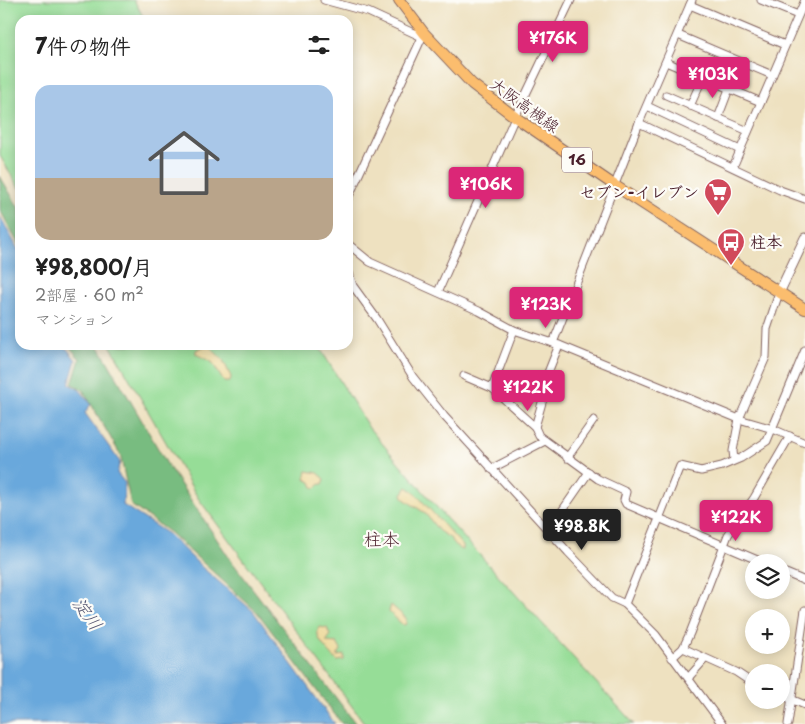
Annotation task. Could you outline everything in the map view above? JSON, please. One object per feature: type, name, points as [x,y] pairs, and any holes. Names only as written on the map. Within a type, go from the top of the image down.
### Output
[{"type":"main road","name":"大阪高槻線","points":[[399,0],[423,35],[472,84],[515,117],[614,185],[805,309]]},
{"type":"street","points":[[324,0],[368,12],[423,35],[353,187]]},
{"type":"street","points":[[438,292],[515,117],[571,0]]},
{"type":"street","points":[[761,0],[798,15]]},
{"type":"street","points":[[733,167],[805,0]]},
{"type":"street","points":[[535,427],[549,378],[547,375],[556,344],[614,185],[691,3],[785,45]]},
{"type":"street","points":[[678,35],[772,75]]},
{"type":"street","points":[[666,62],[761,102]]},
{"type":"street","points":[[690,106],[703,77]]},
{"type":"street","points":[[718,118],[729,89]]},
{"type":"street","points":[[666,95],[748,131]]},
{"type":"street","points":[[647,106],[740,150]]},
{"type":"street","points":[[639,123],[780,190],[805,199]]},
{"type":"street","points":[[734,460],[733,452],[739,419],[766,357],[767,329],[779,293],[805,238]]},
{"type":"street","points":[[353,248],[370,262],[438,292],[514,330],[556,344],[739,419],[773,429],[805,443]]},
{"type":"street","points":[[353,287],[377,319],[414,377],[491,469],[612,598],[625,604],[656,635],[722,724]]},
{"type":"street","points":[[492,388],[514,330]]},
{"type":"street","points":[[625,604],[658,517],[680,466],[701,471],[734,460],[757,449],[767,441],[805,350]]},
{"type":"street","points":[[464,376],[492,388],[535,427],[539,436],[567,458],[626,492],[624,500],[626,504],[745,555]]},
{"type":"street","points":[[567,458],[594,420]]},
{"type":"street","points":[[672,658],[683,648],[722,546],[790,436]]},
{"type":"street","points":[[491,469],[545,441]]},
{"type":"street","points":[[553,524],[589,472]]},
{"type":"street","points":[[790,575],[805,581]]},
{"type":"street","points":[[788,724],[805,610]]},
{"type":"street","points":[[683,648],[745,678]]},
{"type":"street","points":[[688,677],[705,659]]},
{"type":"street","points":[[790,699],[805,705]]},
{"type":"green space","points":[[0,0],[134,0],[142,15],[15,15],[15,182],[0,156]]},
{"type":"green space","points":[[0,176],[15,202],[15,238],[0,210]]},
{"type":"green space","points":[[72,350],[101,350],[167,464],[230,559],[356,724],[342,724],[257,612],[169,532],[131,505],[120,454],[83,390],[72,384],[80,359]]},
{"type":"green space","points":[[113,350],[321,350],[369,428],[446,518],[634,724],[365,724],[198,498]]},
{"type":"sand","points":[[196,350],[213,350],[223,360],[231,377],[230,382],[224,382],[212,362],[196,354]]},
{"type":"sand","points":[[307,471],[318,473],[325,479],[323,484],[316,488],[313,487],[311,482],[305,479]]},
{"type":"sand","points":[[407,487],[413,491],[463,546],[463,550],[459,549],[450,538],[439,531],[425,513],[404,499],[402,494]]},
{"type":"sand","points":[[391,605],[406,618],[406,624],[403,625],[389,612]]},
{"type":"sand","points":[[319,627],[327,628],[330,636],[326,642],[337,643],[341,650],[337,656],[344,655],[344,660],[337,661],[323,645],[318,636]]},
{"type":"water","name":"淀川","points":[[0,216],[15,244],[15,350],[68,350],[76,360],[69,384],[80,390],[91,404],[85,413],[120,462],[117,473],[125,483],[123,505],[168,534],[203,568],[253,611],[335,724],[0,724]]},
{"type":"place","name":"セブン-イレブン","points":[[718,216]]},
{"type":"place","name":"柱本","points":[[731,266]]},
{"type":"district","name":"柱本","points":[[382,540]]}]
